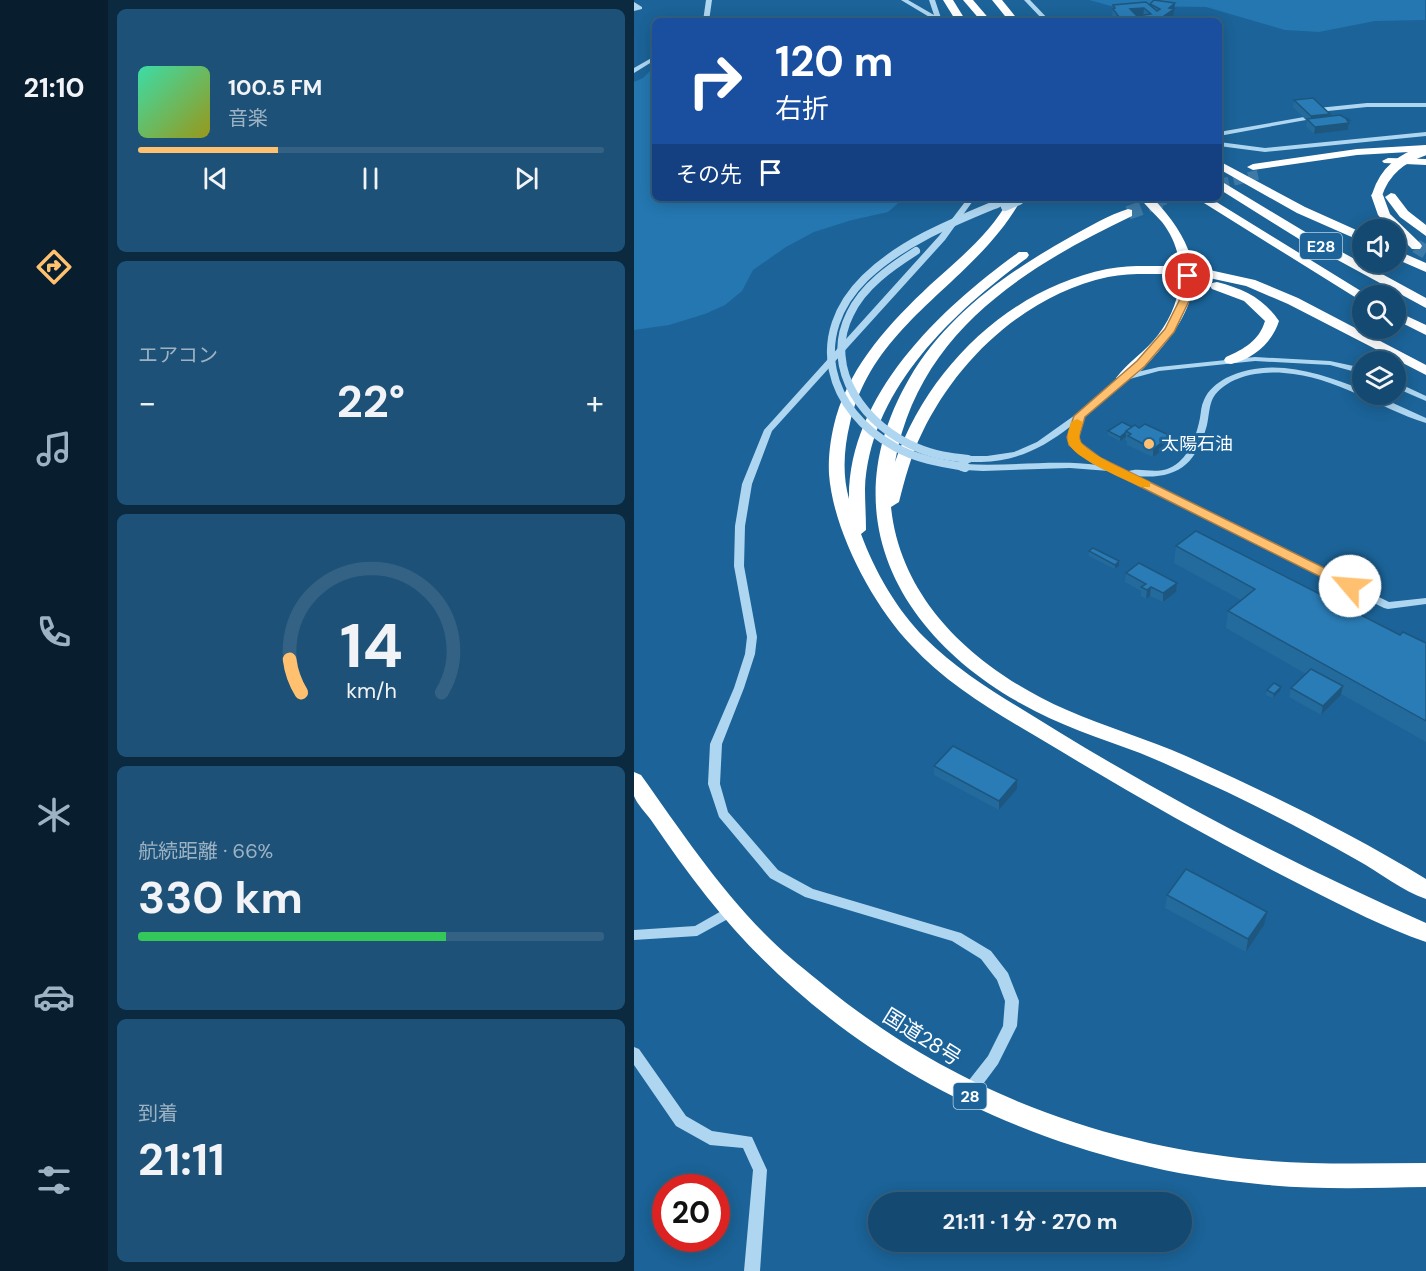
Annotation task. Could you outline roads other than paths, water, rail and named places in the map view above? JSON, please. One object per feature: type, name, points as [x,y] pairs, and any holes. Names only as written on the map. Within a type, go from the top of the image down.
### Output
[{"type":"highway","points":[[948,0],[959,18]]},
{"type":"highway","points":[[968,0],[983,18]]},
{"type":"highway","points":[[997,0],[1012,18]]},
{"type":"highway","points":[[1349,153],[1425,154],[1383,161],[1258,171],[1349,153]]},
{"type":"highway","points":[[1416,246],[1384,215],[1377,195],[1382,178],[1389,170],[1403,159],[1425,154]]},
{"type":"highway","points":[[1425,154],[1402,163],[1391,175],[1389,190],[1404,214],[1426,232]]},
{"type":"highway","points":[[1222,166],[1301,210],[1352,233]]},
{"type":"highway","name":"E28","points":[[1222,186],[1303,236],[1426,304]]},
{"type":"highway","points":[[1013,201],[1004,220],[992,235],[883,342],[868,362],[855,386],[841,432],[837,476],[841,501],[882,593],[916,640],[935,658],[992,702],[1145,794],[1339,896],[1426,933]]},
{"type":"highway","points":[[1123,378],[1141,363],[1170,330],[1179,315],[1187,288],[1187,264],[1180,241],[1166,218],[1149,201]]},
{"type":"highway","name":"E28","points":[[1207,201],[1352,289]]},
{"type":"highway","points":[[860,547],[856,504],[862,461],[882,402],[914,353],[956,308],[1002,269],[1055,236],[1122,210],[1017,274],[971,312],[933,356],[907,396],[894,428],[884,485],[883,511],[887,534],[906,585],[920,606],[958,648],[1011,689],[1056,713],[1175,760],[1227,785],[1372,856],[1426,890]]},
{"type":"highway","points":[[1406,256],[1426,261]]},
{"type":"highway","points":[[1406,258],[1426,268]]},
{"type":"highway","points":[[887,534],[889,508],[895,484],[914,433],[925,413],[969,355],[1020,309],[1052,291],[1089,278],[1131,270],[1168,274]]},
{"type":"highway","points":[[1231,360],[1264,341],[1270,332],[1272,321],[1266,311],[1251,299],[1205,278],[1250,283],[1293,301],[1426,371]]},
{"type":"highway","points":[[1406,320],[1426,331]]},
{"type":"highway","name":"国道28号","points":[[634,780],[704,878],[761,945],[834,1010],[899,1057],[967,1095],[1061,1132],[1158,1157],[1235,1170],[1329,1176],[1426,1175]]},
{"type":"street","points":[[707,18],[709,14],[706,4],[709,0]]},
{"type":"street","points":[[904,0],[936,18]]},
{"type":"street","points":[[932,0],[938,18]]},
{"type":"street","points":[[1027,0],[1044,18]]},
{"type":"street","points":[[634,4],[640,8],[634,9]]},
{"type":"street","points":[[634,71],[652,60]]},
{"type":"street","points":[[1318,110],[1367,105],[1426,107]]},
{"type":"street","points":[[1326,116],[1426,107]]},
{"type":"street","points":[[1222,131],[1297,113]]},
{"type":"street","points":[[1238,127],[1304,119]]},
{"type":"street","points":[[1222,144],[1265,150],[1426,134]]},
{"type":"street","points":[[967,1095],[993,1060],[1010,1026],[1012,1001],[1003,977],[986,955],[956,937],[809,893],[774,874],[723,814],[714,784],[713,761],[716,744],[750,654],[752,637],[739,566],[740,526],[747,484],[760,447],[768,430],[942,238],[970,201]]},
{"type":"street","points":[[1007,201],[945,228],[882,264],[850,295],[838,314],[830,340],[832,374],[836,388],[844,403],[865,426],[894,447],[936,462],[967,463],[1001,468],[1080,464],[1144,475],[1161,474],[1183,466],[1193,454],[1210,396],[1226,381],[1247,373],[1292,371],[1323,380],[1426,422]]},
{"type":"street","points":[[1020,201],[929,243],[896,263],[865,291],[849,314],[843,329],[839,361],[853,395],[868,416],[886,432],[911,446],[967,463],[1014,457],[1043,444],[1123,378],[1159,369],[1231,360],[1305,360],[1352,368]]},
{"type":"street","points":[[1406,390],[1426,399]]},
{"type":"street","points":[[1079,416],[1073,437],[1075,445],[1091,457],[1388,606],[1426,601]]},
{"type":"street","points":[[634,935],[697,931],[732,910]]},
{"type":"street","points":[[634,1053],[681,1121],[710,1138],[747,1142],[760,1170],[752,1271]]},
{"type":"tunnel","points":[[1222,183],[1262,174]]},
{"type":"tunnel","points":[[1128,213],[1161,201]]},
{"type":"tunnel","points":[[1156,203],[1162,201]]},
{"type":"tunnel","points":[[1416,246],[1426,252]]},
{"type":"tunnel","points":[[1168,278],[1206,283]]},
{"type":"place","name":"太陽石油","points":[[1149,444]]}]
